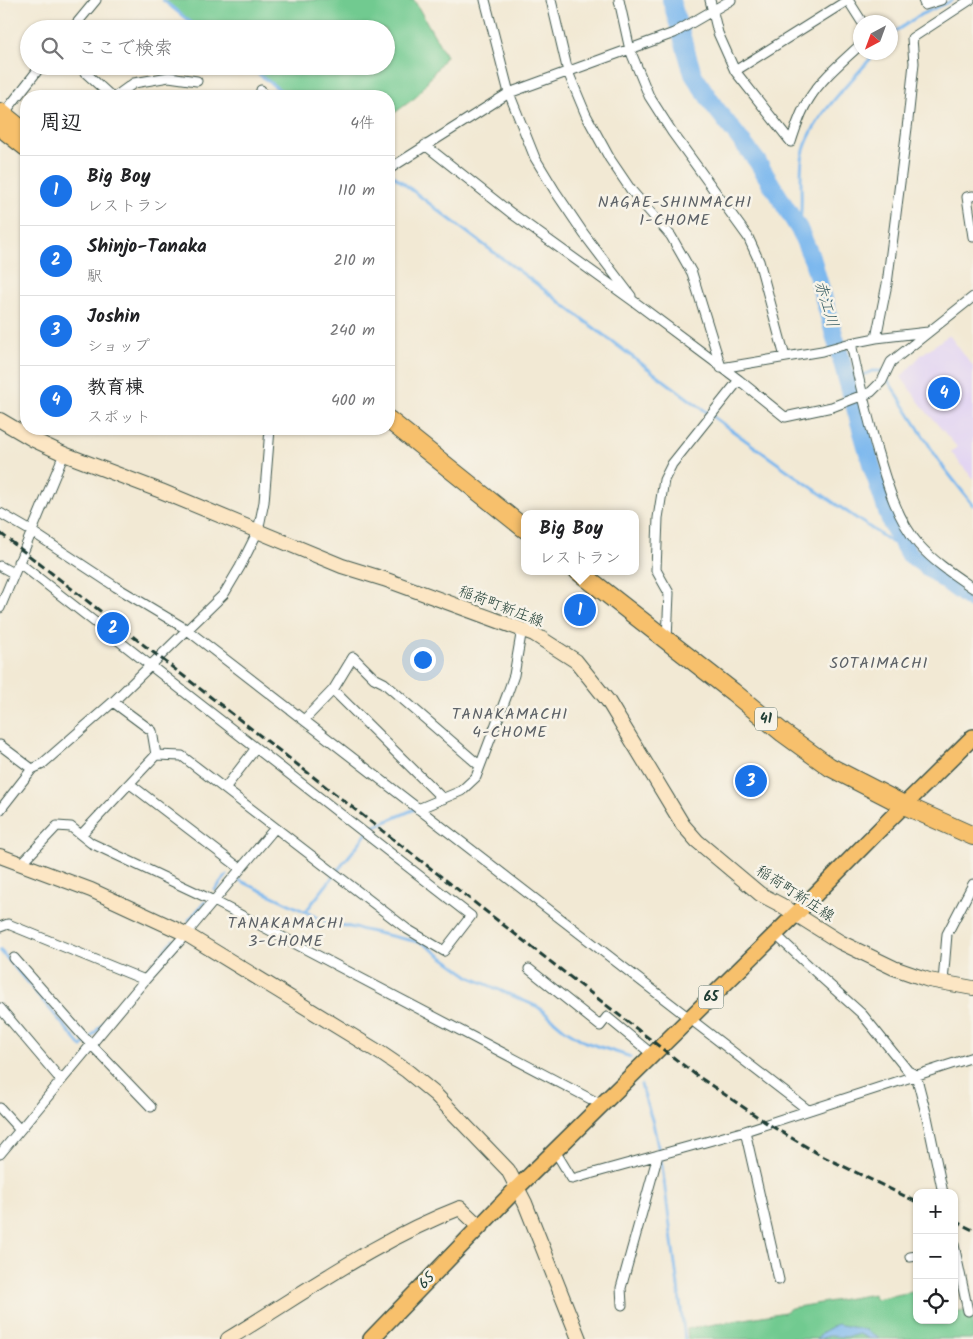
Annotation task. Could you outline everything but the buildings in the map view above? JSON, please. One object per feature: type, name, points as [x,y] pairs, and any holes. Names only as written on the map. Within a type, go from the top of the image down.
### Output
[{"type":"highway","points":[[1,118],[20,129]]},
{"type":"highway","points":[[1,118],[20,141]]},
{"type":"highway","points":[[395,425],[521,526]]},
{"type":"highway","points":[[395,429],[446,467]]},
{"type":"highway","name":"41","points":[[583,575],[783,734],[830,767],[904,805],[973,836]]},
{"type":"main road","name":"稲荷町新庄線","points":[[0,420],[20,432]]},
{"type":"main road","name":"稲荷町新庄線","points":[[26,435],[64,454],[342,566],[384,579],[534,634],[576,661],[608,701],[683,825],[697,842],[760,894],[840,942],[894,968],[929,980],[973,988]]},
{"type":"main road","name":"65","points":[[371,1339],[517,1188],[973,737]]},
{"type":"main road","points":[[0,856],[91,890],[186,934],[325,1018],[406,1071],[435,1094],[508,1170],[525,1203],[579,1339]]},
{"type":"main road","points":[[228,1339],[387,1242],[430,1220],[460,1208],[480,1227]]},
{"type":"street","points":[[79,20],[96,0]]},
{"type":"street","points":[[477,0],[485,3],[509,93],[535,158],[584,234],[636,303]]},
{"type":"street","points":[[551,0],[568,72],[586,115],[610,159],[631,190],[671,236],[692,274],[721,368]]},
{"type":"street","points":[[619,0],[630,50],[648,96],[748,237],[759,261],[785,357]]},
{"type":"street","points":[[710,0],[718,33],[735,71],[791,142],[798,118],[810,98],[828,76],[853,51]]},
{"type":"street","points":[[395,165],[509,93],[674,33],[731,0]]},
{"type":"street","points":[[735,71],[848,0],[858,15]]},
{"type":"street","points":[[923,0],[925,4],[941,0]]},
{"type":"street","points":[[876,338],[887,284],[908,120],[914,63],[912,38],[970,0]]},
{"type":"street","points":[[23,90],[34,75]]},
{"type":"street","points":[[88,75],[105,90]]},
{"type":"street","points":[[124,90],[134,82],[169,76],[197,81]]},
{"type":"street","points":[[1,118],[20,93]]},
{"type":"street","points":[[425,145],[511,213],[636,303],[785,417],[832,408],[871,392],[882,381],[891,362],[973,296]]},
{"type":"street","points":[[973,196],[966,197],[973,237]]},
{"type":"street","points":[[721,368],[822,351],[876,338],[929,332]]},
{"type":"street","points":[[851,343],[862,397],[887,482],[902,520],[919,544],[941,565],[973,588]]},
{"type":"street","points":[[667,640],[669,593],[656,570],[658,518],[664,480],[672,464],[739,380]]},
{"type":"street","points":[[0,810],[32,769],[41,765],[113,702],[224,594],[240,568],[258,531],[264,502],[270,435]]},
{"type":"street","points":[[0,608],[64,454]]},
{"type":"street","points":[[0,513],[186,630],[808,1110]]},
{"type":"street","points":[[18,562],[471,916],[444,951],[407,929],[182,756],[156,755]]},
{"type":"street","points":[[0,566],[14,573]]},
{"type":"street","points":[[418,809],[462,791],[476,777],[514,675],[522,630]]},
{"type":"street","points":[[304,720],[333,690],[353,657],[374,678],[384,683],[480,766]]},
{"type":"street","points":[[333,690],[443,799]]},
{"type":"street","points":[[113,702],[152,731],[156,755]]},
{"type":"street","points":[[0,745],[32,769]]},
{"type":"street","points":[[225,788],[256,748]]},
{"type":"street","points":[[81,835],[156,755]]},
{"type":"street","points":[[130,784],[241,869]]},
{"type":"street","points":[[22,863],[58,826],[71,827],[91,844],[214,901],[602,1105]]},
{"type":"street","points":[[0,1154],[144,980],[186,934],[275,828]]},
{"type":"street","points":[[943,982],[947,934],[973,884]]},
{"type":"street","points":[[0,927],[8,924],[144,980]]},
{"type":"street","points":[[775,934],[862,1014],[908,1071],[916,1074]]},
{"type":"street","points":[[14,958],[91,1044],[151,1107]]},
{"type":"street","points":[[529,969],[600,1026],[607,1017],[653,1055]]},
{"type":"street","points":[[0,1008],[61,1080]]},
{"type":"street","points":[[555,1151],[572,1179],[745,1132],[916,1074],[973,1057]]},
{"type":"street","points":[[916,1074],[942,1189]]},
{"type":"street","points":[[0,1108],[20,1130]]},
{"type":"street","points":[[745,1132],[779,1280]]},
{"type":"street","points":[[622,1305],[621,1288],[658,1156]]},
{"type":"street","points":[[958,1263],[968,1311]]},
{"type":"shaded area","points":[[949,335],[973,366],[973,479],[951,452],[957,447],[925,410],[901,377],[921,355]]},
{"type":"green space","points":[[163,0],[414,0],[446,56],[416,97],[395,113],[395,90],[281,90],[262,75],[395,75],[395,20],[189,20]]},
{"type":"green space","points":[[913,1292],[913,1324],[958,1324],[958,1311],[973,1308],[973,1339],[688,1339],[687,1329],[785,1312],[791,1308],[874,1294],[875,1299]]},
{"type":"water","points":[[837,1324],[866,1330],[880,1339],[870,1339],[859,1334],[816,1339],[823,1332]]},
{"type":"waterway","points":[[163,0],[188,20]]},
{"type":"waterway","name":"赤江川","points":[[671,0],[693,74],[714,106],[757,161],[799,229],[813,261],[872,467],[891,523],[908,553],[973,601]]},
{"type":"waterway","points":[[898,30],[920,15],[953,0]]},
{"type":"waterway","points":[[799,229],[801,169],[806,145],[821,117],[869,60]]},
{"type":"waterway","points":[[260,75],[280,90]]},
{"type":"waterway","points":[[395,177],[718,421],[908,553]]},
{"type":"waterway","points":[[849,382],[872,371],[882,371],[941,464],[973,505]]},
{"type":"waterway","points":[[306,911],[371,828],[415,809]]},
{"type":"waterway","points":[[215,890],[227,875]]},
{"type":"waterway","points":[[239,880],[327,922],[423,943],[470,977],[538,1007],[564,1029],[585,1042],[631,1057]]},
{"type":"waterway","points":[[189,920],[205,902]]},
{"type":"waterway","points":[[147,971],[173,940]]},
{"type":"waterway","points":[[0,950],[82,1047],[85,1043]]},
{"type":"waterway","points":[[92,1036],[118,1006]]},
{"type":"waterway","points":[[641,1085],[653,1123],[662,1166],[685,1339]]},
{"type":"railway","points":[[0,533],[696,1075],[768,1124],[822,1156],[913,1200]]},
{"type":"railway","points":[[958,1223],[973,1230]]},
{"type":"place","name":"教育棟","points":[[944,393]]},
{"type":"place","name":"Big Boy","points":[[580,610]]},
{"type":"place","name":"Shinjo-Tanaka","points":[[113,628]]},
{"type":"place","name":"Joshin","points":[[751,781]]},
{"type":"district","name":"NAGAE-SHINMACHI 1-CHOME","points":[[675,211]]},
{"type":"district","name":"SOTAIMACHI","points":[[879,663]]},
{"type":"district","name":"TANAKAMACHI 4-CHOME","points":[[510,723]]},
{"type":"district","name":"TANAKAMACHI 3-CHOME","points":[[286,932]]}]
